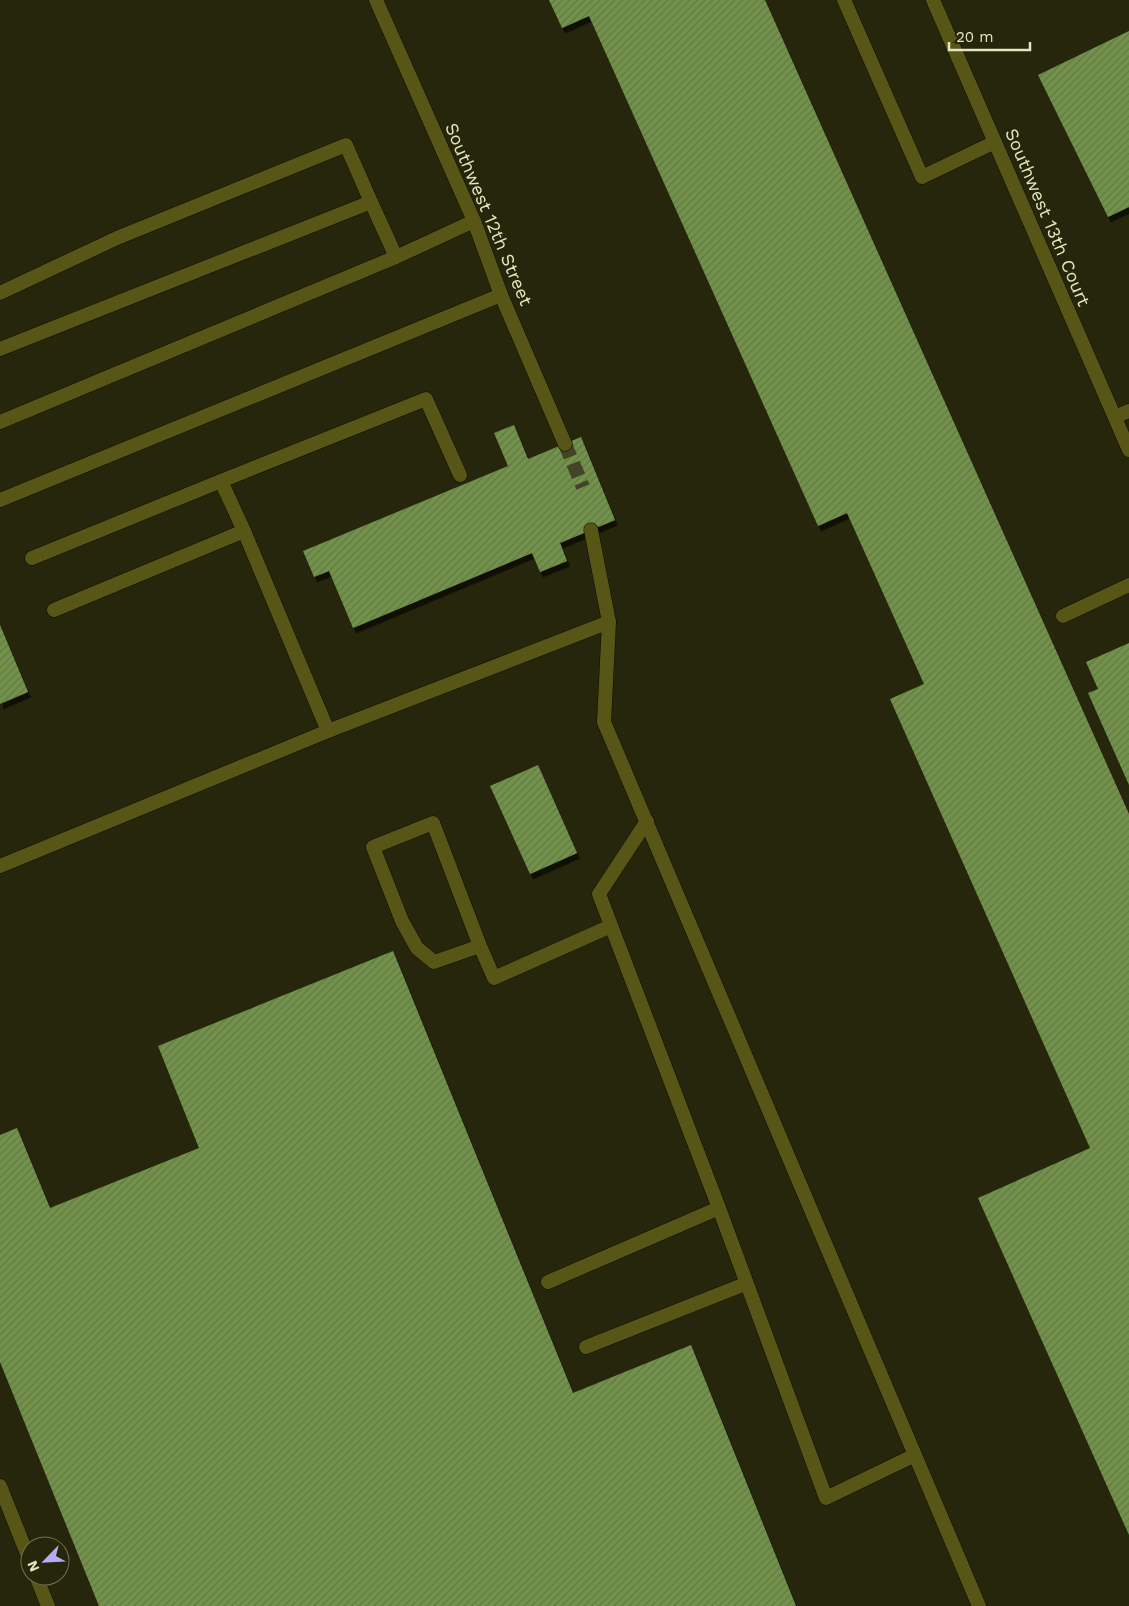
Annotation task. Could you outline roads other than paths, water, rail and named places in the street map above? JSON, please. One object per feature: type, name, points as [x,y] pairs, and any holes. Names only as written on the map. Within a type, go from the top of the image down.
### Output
[{"type":"street","name":"Southwest 12th Street","points":[[376,0],[474,221],[502,295],[565,444]]},
{"type":"street","points":[[844,0],[922,177],[995,142]]},
{"type":"street","name":"Southwest 13th Court","points":[[933,0],[1129,450]]},
{"type":"street","points":[[0,293],[117,238],[346,145],[396,257]]},
{"type":"street","points":[[0,349],[371,202]]},
{"type":"street","points":[[0,422],[396,257],[474,221]]},
{"type":"street","points":[[0,500],[502,295]]},
{"type":"street","points":[[32,558],[426,399],[460,475]]},
{"type":"street","points":[[1115,417],[1129,411]]},
{"type":"street","points":[[221,481],[328,730]]},
{"type":"street","points":[[591,530],[609,622],[604,722],[980,1606]]},
{"type":"street","points":[[54,610],[244,531]]},
{"type":"street","points":[[1063,616],[1129,585]]},
{"type":"street","points":[[0,866],[328,730],[609,622]]},
{"type":"street","points":[[646,821],[599,894],[826,1498],[915,1455]]},
{"type":"street","points":[[480,946],[434,962],[417,948],[402,921],[373,847],[433,823],[494,978],[611,926]]},
{"type":"street","points":[[548,1282],[718,1208]]},
{"type":"street","points":[[586,1347],[745,1284]]},
{"type":"street","points":[[0,1486],[20,1536]]},
{"type":"street","points":[[40,1586],[48,1606]]},
{"type":"tunnel","points":[[565,444],[583,487]]}]
